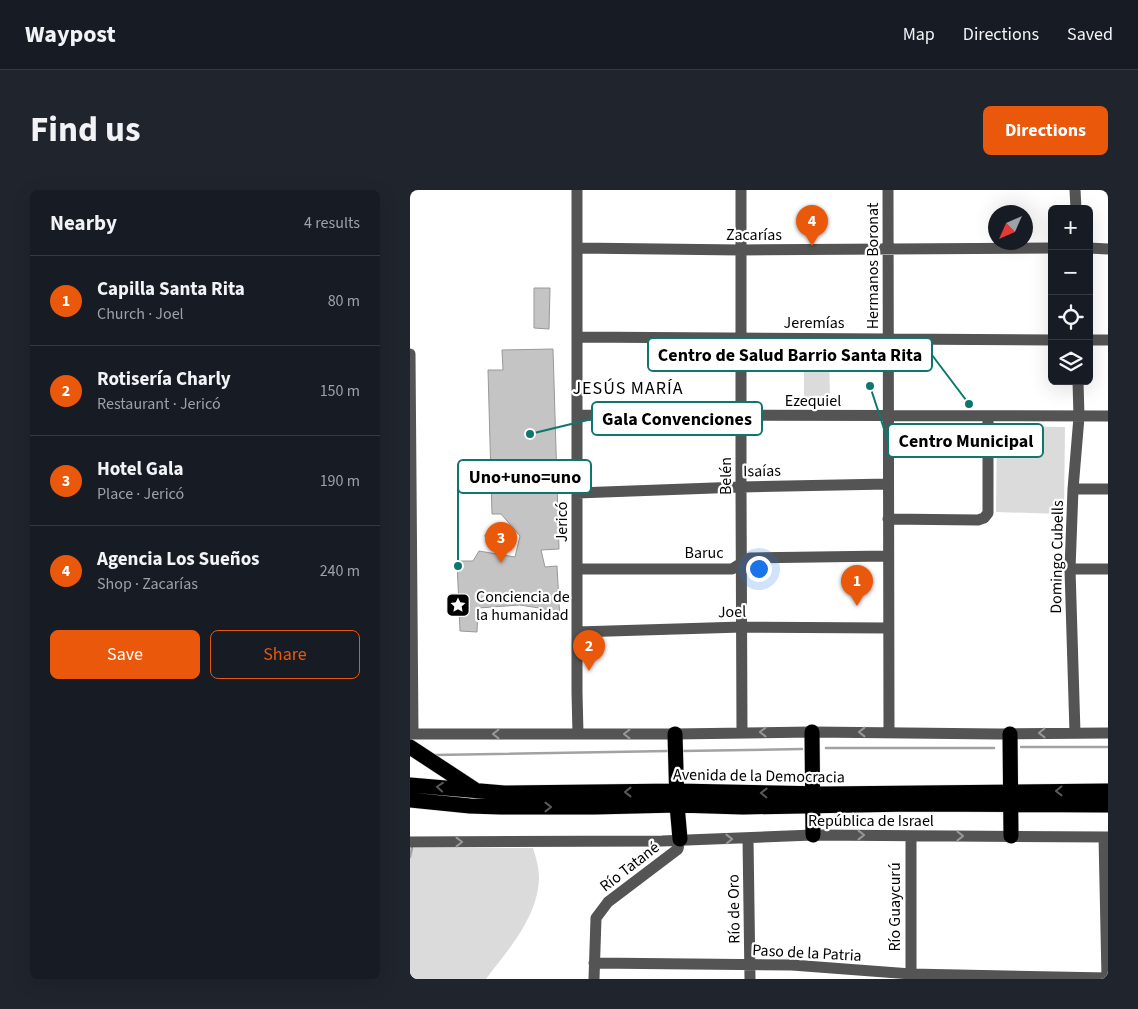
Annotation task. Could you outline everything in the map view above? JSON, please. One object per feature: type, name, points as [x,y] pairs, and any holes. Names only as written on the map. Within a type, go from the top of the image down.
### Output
[{"type":"highway","points":[[812,732],[812,835]]},
{"type":"highway","points":[[675,734],[680,839]]},
{"type":"highway","points":[[1010,734],[1010,836]]},
{"type":"highway","points":[[416,745],[478,791]]},
{"type":"highway","name":"Avenida de la Democracia","points":[[410,785],[504,793],[677,798],[743,807],[813,799],[903,804],[1108,791]]},
{"type":"highway","name":"Avenida de la Democracia","points":[[413,802],[501,807],[677,798]]},
{"type":"highway","name":"Avenida de la Democracia","points":[[1011,798],[1108,805]]},
{"type":"street","name":"Jericó","points":[[577,190],[578,734]]},
{"type":"street","name":"Belén","points":[[741,190],[742,732]]},
{"type":"street","name":"Hermanos Boronat","points":[[888,190],[889,732]]},
{"type":"street","points":[[1076,190],[1076,205]]},
{"type":"street","name":"Zacarías","points":[[576,248],[741,250],[1048,248]]},
{"type":"street","points":[[1093,248],[1108,248]]},
{"type":"street","name":"Jeremías","points":[[577,337],[1048,340]]},
{"type":"street","points":[[1093,340],[1108,340]]},
{"type":"street","points":[[410,354],[416,745],[578,734],[742,732],[1108,733]]},
{"type":"street","name":"Domingo Cubells","points":[[1075,733],[1070,569],[1073,489],[1079,417],[1078,385]]},
{"type":"street","name":"Ezequiel","points":[[577,415],[1108,416]]},
{"type":"street","points":[[888,520],[978,520],[984,518],[988,513],[988,416]]},
{"type":"street","name":"Isaías","points":[[578,493],[888,484]]},
{"type":"street","points":[[1073,489],[1108,489]]},
{"type":"street","name":"Baruc","points":[[577,569],[732,569],[750,558],[888,556]]},
{"type":"street","points":[[1070,569],[1108,569]]},
{"type":"street","name":"Joel","points":[[577,632],[742,627],[888,628]]},
{"type":"street","name":"República de Israel","points":[[410,842],[634,841],[812,835],[1106,837]]},
{"type":"street","name":"Río Guaycurú","points":[[911,836],[911,976]]},
{"type":"street","points":[[1106,837],[1107,978]]},
{"type":"street","name":"Río de Oro","points":[[748,838],[750,979]]},
{"type":"street","name":"Río Tatané","points":[[594,979],[596,918],[608,902],[678,849],[680,839]]},
{"type":"street","name":"Paso de la Patria","points":[[594,963],[792,965],[911,976],[1107,978]]},
{"type":"shaded area","points":[[804,351],[829,351],[830,398],[804,399]]},
{"type":"shaded area","points":[[997,426],[1065,427],[1064,514],[996,512]]},
{"type":"shaded area","points":[[489,529],[503,539],[498,546],[491,541],[489,544],[485,542],[488,539],[484,536]]},
{"type":"shaded area","points":[[410,848],[533,848],[539,878],[533,906],[528,919],[512,945],[486,979],[410,979]]},
{"type":"building","points":[[534,288],[550,288],[549,329],[534,328]]},
{"type":"building","points":[[553,349],[559,549],[541,550],[545,567],[557,566],[560,620],[539,617],[539,608],[520,605],[478,608],[477,632],[460,631],[457,561],[473,561],[479,551],[515,557],[520,536],[501,514],[492,514],[488,370],[503,370],[502,350]]},
{"type":"waterway","points":[[1021,747],[1108,747]]},
{"type":"waterway","points":[[826,748],[994,748]]},
{"type":"waterway","points":[[682,751],[802,749]]},
{"type":"waterway","points":[[434,755],[669,751]]},
{"type":"waterway","points":[[410,857],[412,848]]},
{"type":"place","name":"Agencia Los Sueños","points":[[812,246]]},
{"type":"place","name":"Centro Municipal","points":[[870,386]]},
{"type":"place","name":"Centro de Salud Barrio Santa Rita","points":[[969,404]]},
{"type":"place","name":"Gala Convenciones","points":[[530,434]]},
{"type":"place","name":"Hotel Gala","points":[[501,563]]},
{"type":"place","name":"Uno+uno=uno","points":[[458,566]]},
{"type":"place","name":"Conciencia de la humanidad","points":[[458,605]]},
{"type":"place","name":"Capilla Santa Rita","points":[[857,606]]},
{"type":"place","name":"Rotisería Charly","points":[[589,671]]},
{"type":"district","name":"JESÚS MARÍA","points":[[628,388]]}]
